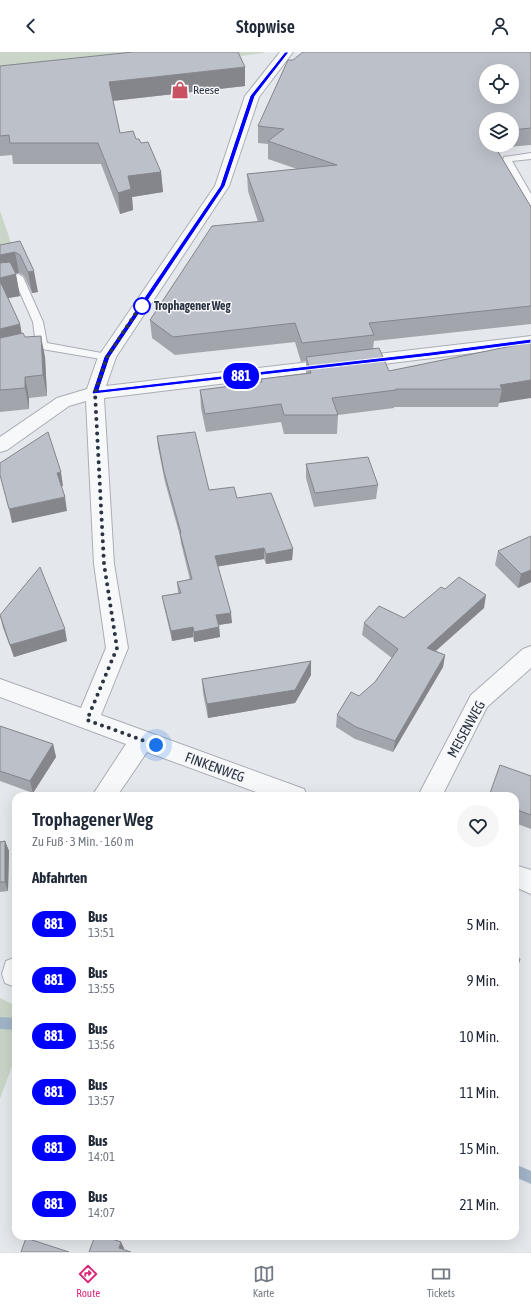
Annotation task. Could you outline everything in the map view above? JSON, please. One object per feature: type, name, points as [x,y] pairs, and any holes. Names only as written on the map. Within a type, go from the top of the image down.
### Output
[{"type":"street","points":[[87,720],[117,648],[104,564],[95,393],[107,357],[222,186],[252,96],[286,52]]},
{"type":"street","points":[[0,446],[64,402],[95,393],[531,341]]},
{"type":"street","name":"MEISENWEG","points":[[432,792],[479,701],[531,655]]},
{"type":"street","name":"FINKENWEG","points":[[0,688],[284,792]]},
{"type":"street","points":[[107,792],[142,740]]},
{"type":"street","points":[[519,878],[531,882]]},
{"type":"lane","points":[[531,156],[507,159],[507,163],[531,202]]},
{"type":"lane","points":[[0,281],[18,277],[38,322],[42,346]]},
{"type":"lane","points":[[0,356],[42,346],[107,357]]},
{"type":"green space","points":[[0,52],[264,53],[64,77],[0,82]]},
{"type":"green space","points":[[0,211],[16,257],[0,260]]},
{"type":"green space","points":[[0,998],[12,1004],[12,1066],[0,1099]]},
{"type":"building","points":[[133,52],[238,52],[245,67],[109,82],[120,133],[133,131],[136,139],[139,139],[141,143],[148,142],[161,172],[128,176],[131,189],[118,193],[98,143],[10,143],[9,135],[0,136],[0,66]]},
{"type":"building","points":[[303,52],[531,52],[531,128],[519,129],[519,112],[479,112],[479,152],[498,152],[531,207],[531,306],[369,323],[374,335],[302,343],[295,323],[173,337],[150,320],[212,226],[264,221],[247,174],[337,165],[268,141],[284,129],[258,126],[288,60],[293,60]]},
{"type":"building","points":[[20,241],[34,271],[28,272],[20,255],[15,252],[0,255],[0,245]]},
{"type":"building","points":[[10,262],[16,274],[0,278],[0,263]]},
{"type":"building","points":[[0,281],[20,324],[0,329]]},
{"type":"building","points":[[23,333],[25,337],[41,336],[43,375],[25,377],[25,388],[0,390],[0,338]]},
{"type":"building","points":[[531,342],[531,380],[500,385],[502,389],[396,389],[332,398],[338,415],[284,415],[281,404],[205,414],[200,390],[262,382],[261,379],[311,373],[306,357],[379,348],[389,371]]},
{"type":"building","points":[[48,432],[61,472],[57,473],[65,497],[9,509],[0,475],[0,463]]},
{"type":"building","points":[[195,432],[209,490],[234,487],[237,498],[271,493],[293,549],[266,554],[264,548],[215,556],[231,613],[216,615],[219,627],[194,632],[193,627],[171,631],[162,596],[181,593],[177,582],[192,579],[164,472],[157,436]]},
{"type":"building","points":[[368,457],[378,485],[315,493],[306,464]]},
{"type":"building","points":[[531,536],[531,570],[521,574],[498,551]]},
{"type":"building","points":[[40,567],[65,629],[10,645],[0,615]]},
{"type":"building","points":[[459,577],[486,595],[427,648],[445,655],[395,741],[356,727],[337,715],[351,692],[359,696],[375,682],[398,649],[364,623],[379,606],[404,618],[441,587],[445,589]]},
{"type":"building","points":[[311,661],[295,690],[207,704],[202,679]]},
{"type":"building","points":[[0,726],[53,744],[30,781],[0,771]]},
{"type":"building","points":[[500,765],[531,776],[531,815],[519,810],[519,792],[490,792]]},
{"type":"building","points":[[5,841],[5,882],[0,882],[0,842]]},
{"type":"building","points":[[25,1240],[32,1240],[69,1252],[21,1252]]},
{"type":"building","points":[[94,1240],[115,1240],[121,1242],[119,1248],[131,1252],[89,1252]]},
{"type":"waterway","points":[[0,1023],[12,1024]]},
{"type":"waterway","points":[[519,1172],[531,1178]]},
{"type":"bus line","name":"881","points":[[287,52],[252,96],[222,186],[107,357],[95,393],[531,341]]},
{"type":"place","name":"Reese","points":[[180,90]]},
{"type":"place","name":"Trophagener Weg","points":[[142,306]]},
{"type":"route","points":[[142,306],[142,304],[107,357],[95,393],[104,564],[117,648],[87,720],[156,745]]}]
